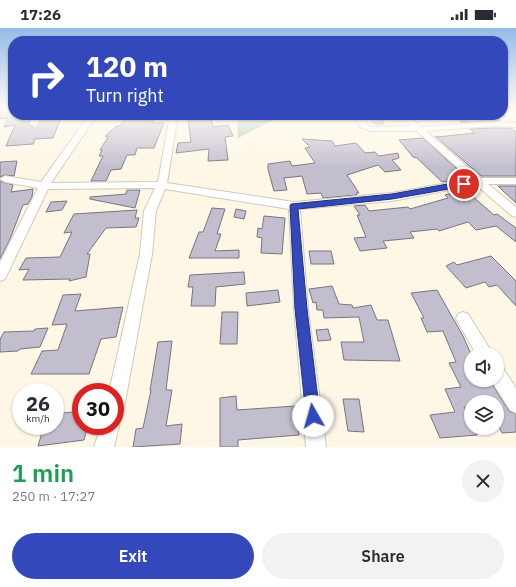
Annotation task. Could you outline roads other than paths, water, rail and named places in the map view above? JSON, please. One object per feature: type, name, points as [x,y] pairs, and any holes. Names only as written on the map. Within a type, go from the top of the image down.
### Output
[{"type":"street","points":[[0,274],[3,261],[44,186],[84,129]]},
{"type":"street","points":[[120,383],[146,254],[150,211],[162,184],[172,129]]},
{"type":"street","points":[[370,129],[384,129]]},
{"type":"street","points":[[412,129],[426,129]]},
{"type":"street","points":[[420,129],[516,213]]},
{"type":"street","points":[[5,179],[44,186],[162,184],[294,206],[392,197],[478,181],[516,181]]},
{"type":"street","points":[[294,206],[301,309],[316,447]]},
{"type":"street","points":[[463,319],[481,347]]},
{"type":"street","points":[[504,385],[516,404]]},
{"type":"street","points":[[104,447],[107,435]]}]
